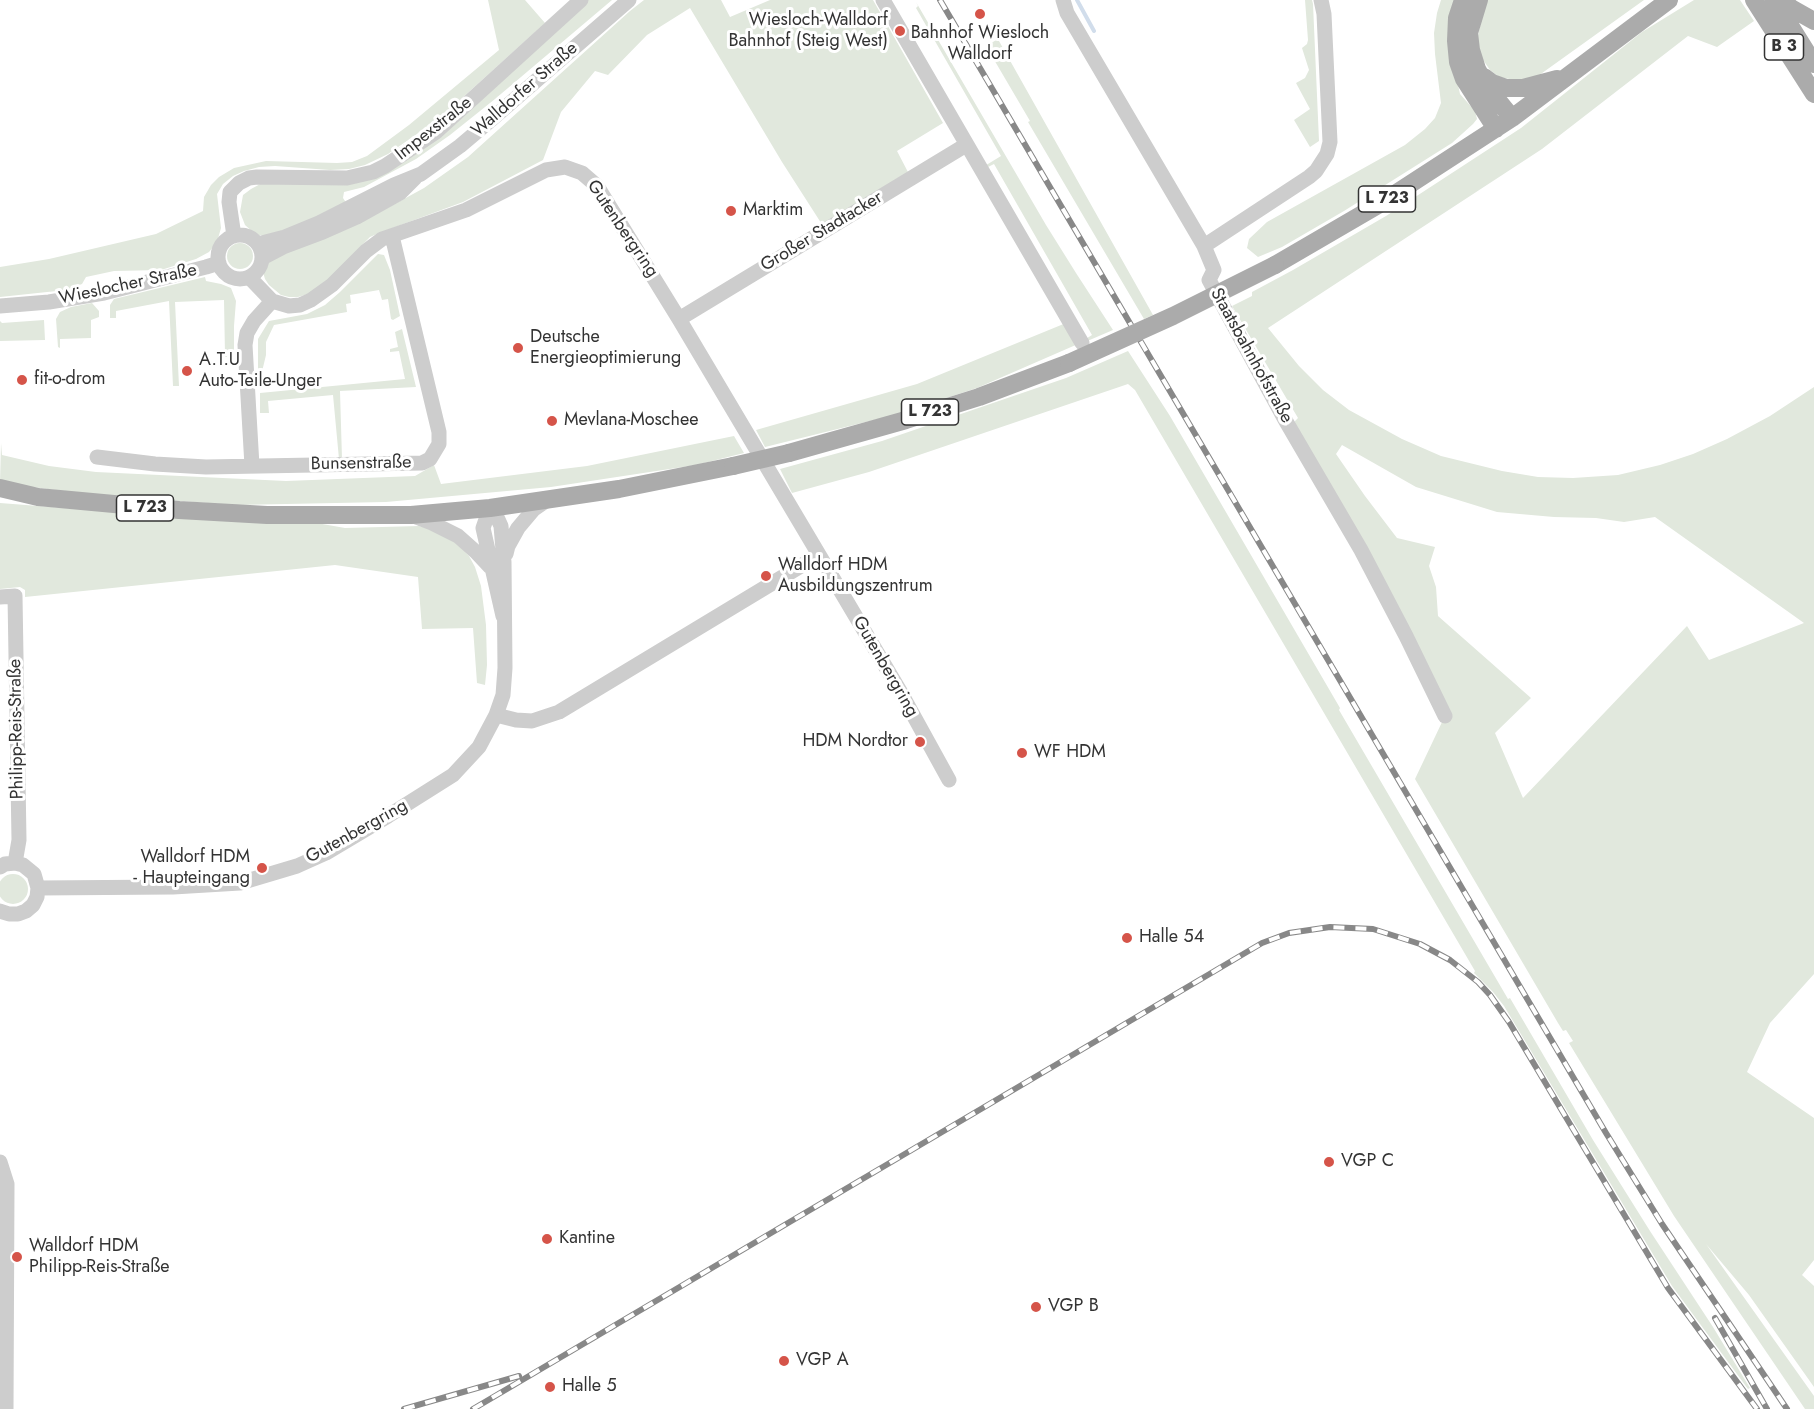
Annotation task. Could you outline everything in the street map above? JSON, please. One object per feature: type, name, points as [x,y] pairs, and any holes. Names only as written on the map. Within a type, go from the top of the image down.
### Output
[{"type":"main road","points":[[1463,0],[1456,29],[1458,62],[1464,79],[1496,129]]},
{"type":"main road","points":[[1479,0],[1469,33],[1471,50],[1487,87],[1512,118]]},
{"type":"main road","name":"L 723","points":[[0,489],[38,497],[138,507],[253,514],[411,515],[490,508],[619,489],[789,453],[906,420],[979,397],[1069,363],[1173,316],[1275,265],[1378,205],[1496,129],[1669,0]]},
{"type":"main road","name":"B 3","points":[[1754,0],[1814,94]]},
{"type":"main road","name":"B 3","points":[[1774,0],[1814,64]]},
{"type":"main road","points":[[1782,0],[1814,21]]},
{"type":"main road","points":[[1481,75],[1492,83],[1506,88],[1523,88],[1573,73]]},
{"type":"main road","name":"L 723","points":[[0,498],[38,497]]},
{"type":"street","name":"Impexstraße","points":[[234,236],[229,202],[231,192],[239,183],[257,177],[347,178],[373,172],[385,166],[436,132],[581,0]]},
{"type":"street","name":"Walldorfer Straße","points":[[260,251],[285,237],[352,208],[394,184],[417,176],[460,146],[629,0]]},
{"type":"street","points":[[882,0],[1082,343]]},
{"type":"street","name":"Staatsbahnhofstraße","points":[[1063,0],[1067,13],[1204,246],[1214,270],[1209,280],[1284,418],[1361,550],[1445,716]]},
{"type":"street","points":[[1204,246],[1309,177],[1316,171],[1327,154],[1330,142],[1324,14],[1321,0]]},
{"type":"street","name":"Großer Stadtacker","points":[[679,319],[966,145]]},
{"type":"street","name":"Gutenbergring","points":[[272,301],[289,306],[300,305],[311,300],[332,285],[374,243],[466,210],[546,170],[565,167],[574,169],[591,179],[679,319],[900,691],[948,780]]},
{"type":"street","points":[[234,236],[250,237],[260,251],[260,266],[249,277],[243,279],[231,277],[221,268],[220,248],[226,240],[234,236]]},
{"type":"street","name":"Bunsenstraße","points":[[97,457],[206,467],[422,463],[430,459],[439,444],[439,432],[392,236]]},
{"type":"street","name":"Wieslocher Straße","points":[[0,306],[49,302],[104,293],[219,262]]},
{"type":"street","points":[[249,277],[272,301],[254,321],[247,333],[245,345],[252,466]]},
{"type":"street","points":[[411,515],[458,537],[498,566],[518,528],[534,509],[547,499]]},
{"type":"street","name":"Gutenbergring","points":[[39,888],[181,887],[240,883],[297,866],[326,853],[419,798],[453,775],[479,747],[496,715],[503,695],[505,668],[503,616],[498,566],[501,526],[490,508]]},
{"type":"street","points":[[496,715],[516,720],[532,720],[559,712],[819,555]]},
{"type":"street","name":"Philipp-Reis-Straße","points":[[7,597],[19,829],[8,865]]},
{"type":"street","points":[[0,911],[18,914],[26,911],[33,905],[39,888],[34,874],[22,865],[8,865]]},
{"type":"street","points":[[0,1162],[6,1184],[6,1409]]},
{"type":"shaded area","points":[[488,0],[525,0],[545,23],[440,118],[388,154],[365,165],[349,169],[275,166],[244,171],[223,184],[217,194],[221,228],[217,242],[209,252],[196,259],[161,270],[114,271],[86,277],[82,284],[66,290],[0,297],[0,267],[49,259],[156,234],[203,211],[204,197],[211,185],[234,168],[266,161],[352,162],[367,156],[409,125],[499,50]]},
{"type":"shaded area","points":[[584,0],[612,0],[495,99],[416,159],[364,187],[344,192],[343,198],[347,204],[277,234],[264,236],[255,234],[245,225],[240,212],[243,195],[264,182],[375,177]]},
{"type":"shaded area","points":[[644,0],[721,0],[730,17],[770,0],[873,0],[943,123],[897,151],[909,174],[823,226],[690,8],[647,35],[608,75],[595,71],[561,112],[543,160],[463,202],[370,237],[328,280],[308,294],[289,297],[281,295],[269,285],[263,272],[268,259],[360,223],[424,188],[468,157]]},
{"type":"shaded area","points":[[1305,0],[1312,0],[1313,4],[1319,141],[1310,147],[1294,120],[1310,109],[1296,83],[1305,78],[1309,70],[1302,48],[1308,40]]},
{"type":"shaded area","points":[[1441,0],[1457,0],[1451,52],[1460,94],[1475,111],[1477,119],[1452,143],[1344,211],[1282,247],[1258,257],[1247,248],[1249,239],[1267,222],[1405,145],[1435,118],[1441,103],[1434,33]]},
{"type":"shaded area","points":[[1486,0],[1644,0],[1538,76],[1525,82],[1499,77],[1490,70],[1481,57],[1476,44]]},
{"type":"shaded area","points":[[1694,0],[1740,0],[1754,21],[1717,47],[1688,36],[1542,149],[1268,328],[1299,366],[1323,390],[1349,410],[1402,439],[1441,456],[1538,477],[1573,478],[1618,475],[1660,465],[1727,439],[1770,416],[1814,387],[1814,974],[1770,1023],[1747,1072],[1814,1118],[1814,1260],[1802,1275],[1814,1286],[1814,1387],[1749,1295],[1706,1244],[1814,1396],[1814,1409],[1805,1409],[1674,1216],[1569,1043],[1573,1041],[1558,1023],[1415,779],[1443,720],[1292,424],[1298,418],[1232,306],[1252,296],[1252,292],[1386,216],[1521,128],[1642,32]],"holes":[[[1342,445],[1416,487],[1497,512],[1624,522],[1655,517],[1804,623],[1709,660],[1687,626],[1523,798],[1495,733],[1531,698],[1438,616],[1436,587],[1429,566],[1435,547],[1397,538],[1336,454]]]},
{"type":"shaded area","points":[[916,2],[1046,225],[1113,330],[1085,342],[1084,340],[1092,335],[994,164],[983,167],[1001,156],[916,8],[918,6]]},
{"type":"shaded area","points":[[998,39],[1153,315],[1144,319],[1028,122],[1030,121],[986,46]]},
{"type":"shaded area","points":[[240,243],[249,247],[253,256],[249,265],[240,269],[231,265],[227,256],[231,247]]},
{"type":"shaded area","points":[[378,254],[384,255],[390,270],[400,316],[391,319],[388,299],[382,300],[379,290],[350,295],[351,303],[346,304],[347,312],[274,325],[266,342],[266,355],[260,380],[258,379],[258,339],[269,321],[307,314],[325,305]]},
{"type":"shaded area","points":[[205,277],[206,281],[231,288],[236,301],[234,355],[225,357],[224,300],[175,302],[179,386],[173,386],[169,301],[116,311],[116,318],[110,318],[110,305],[114,299]]},
{"type":"shaded area","points":[[92,303],[99,311],[99,317],[91,320],[91,338],[60,339],[60,348],[58,347],[56,319],[60,312],[71,307]]},
{"type":"shaded area","points":[[44,320],[45,340],[0,341],[0,321],[2,323]]},
{"type":"shaded area","points":[[1066,323],[1078,344],[977,388],[894,415],[765,447],[756,430],[917,384]]},
{"type":"shaded area","points":[[402,329],[416,387],[340,391],[342,459],[339,459],[333,395],[268,401],[269,413],[260,413],[260,393],[405,379],[399,351],[390,352],[390,349],[398,347],[395,332]]},
{"type":"shaded area","points":[[1128,351],[1170,416],[1508,999],[1510,998],[1593,1140],[1750,1388],[1748,1389],[1672,1286],[1504,1006],[1474,973],[1475,971],[1135,390],[1128,384],[869,472],[792,493],[780,469],[882,441],[1066,378]]},
{"type":"shaded area","points":[[734,436],[744,453],[696,465],[551,487],[386,502],[236,505],[96,495],[0,483],[1,443],[2,455],[49,466],[96,472],[286,481],[415,476],[434,465],[441,484],[587,466]]},
{"type":"shaded area","points":[[0,503],[179,517],[311,522],[345,528],[419,526],[435,530],[458,544],[475,567],[481,586],[486,625],[485,685],[477,683],[473,628],[422,629],[418,577],[335,565],[25,597],[25,590],[20,587],[0,589]]},
{"type":"shaded area","points":[[13,874],[23,879],[28,889],[23,899],[13,904],[3,899],[-2,889],[3,879]]},
{"type":"waterway","points":[[1077,0],[1094,31]]},
{"type":"railway","points":[[940,0],[1606,1133],[1662,1224],[1787,1409]]},
{"type":"railway","points":[[473,1409],[1262,943],[1289,933],[1330,927],[1373,929],[1420,944],[1450,960],[1478,982],[1490,995],[1509,1022],[1668,1288],[1757,1409]]},
{"type":"railway","points":[[1715,1318],[1767,1409]]},
{"type":"railway","points":[[404,1409],[519,1376]]},
{"type":"place","name":"Bahnhof Wiesloch Walldorf","points":[[980,14]]},
{"type":"place","name":"Wiesloch-Walldorf Bahnhof (Steig West)","points":[[900,31]]},
{"type":"place","name":"Marktim","points":[[731,211]]},
{"type":"place","name":"Deutsche Energieoptimierung","points":[[518,348]]},
{"type":"place","name":"A.T.U Auto-Teile-Unger","points":[[187,371]]},
{"type":"place","name":"fit-o-drom","points":[[22,380]]},
{"type":"place","name":"Mevlana-Moschee","points":[[552,421]]},
{"type":"place","name":"Walldorf HDM Ausbildungszentrum","points":[[766,576]]},
{"type":"place","name":"HDM Nordtor","points":[[920,742]]},
{"type":"place","name":"WF HDM","points":[[1022,753]]},
{"type":"place","name":"Walldorf HDM - Haupteingang","points":[[262,868]]},
{"type":"place","name":"Halle 54","points":[[1127,938]]},
{"type":"place","name":"VGP C","points":[[1329,1162]]},
{"type":"place","name":"Kantine","points":[[547,1239]]},
{"type":"place","name":"Walldorf HDM Philipp-Reis-Straße","points":[[17,1257]]},
{"type":"place","name":"VGP B","points":[[1036,1307]]},
{"type":"place","name":"VGP A","points":[[784,1361]]},
{"type":"place","name":"Halle 5","points":[[550,1387]]}]
